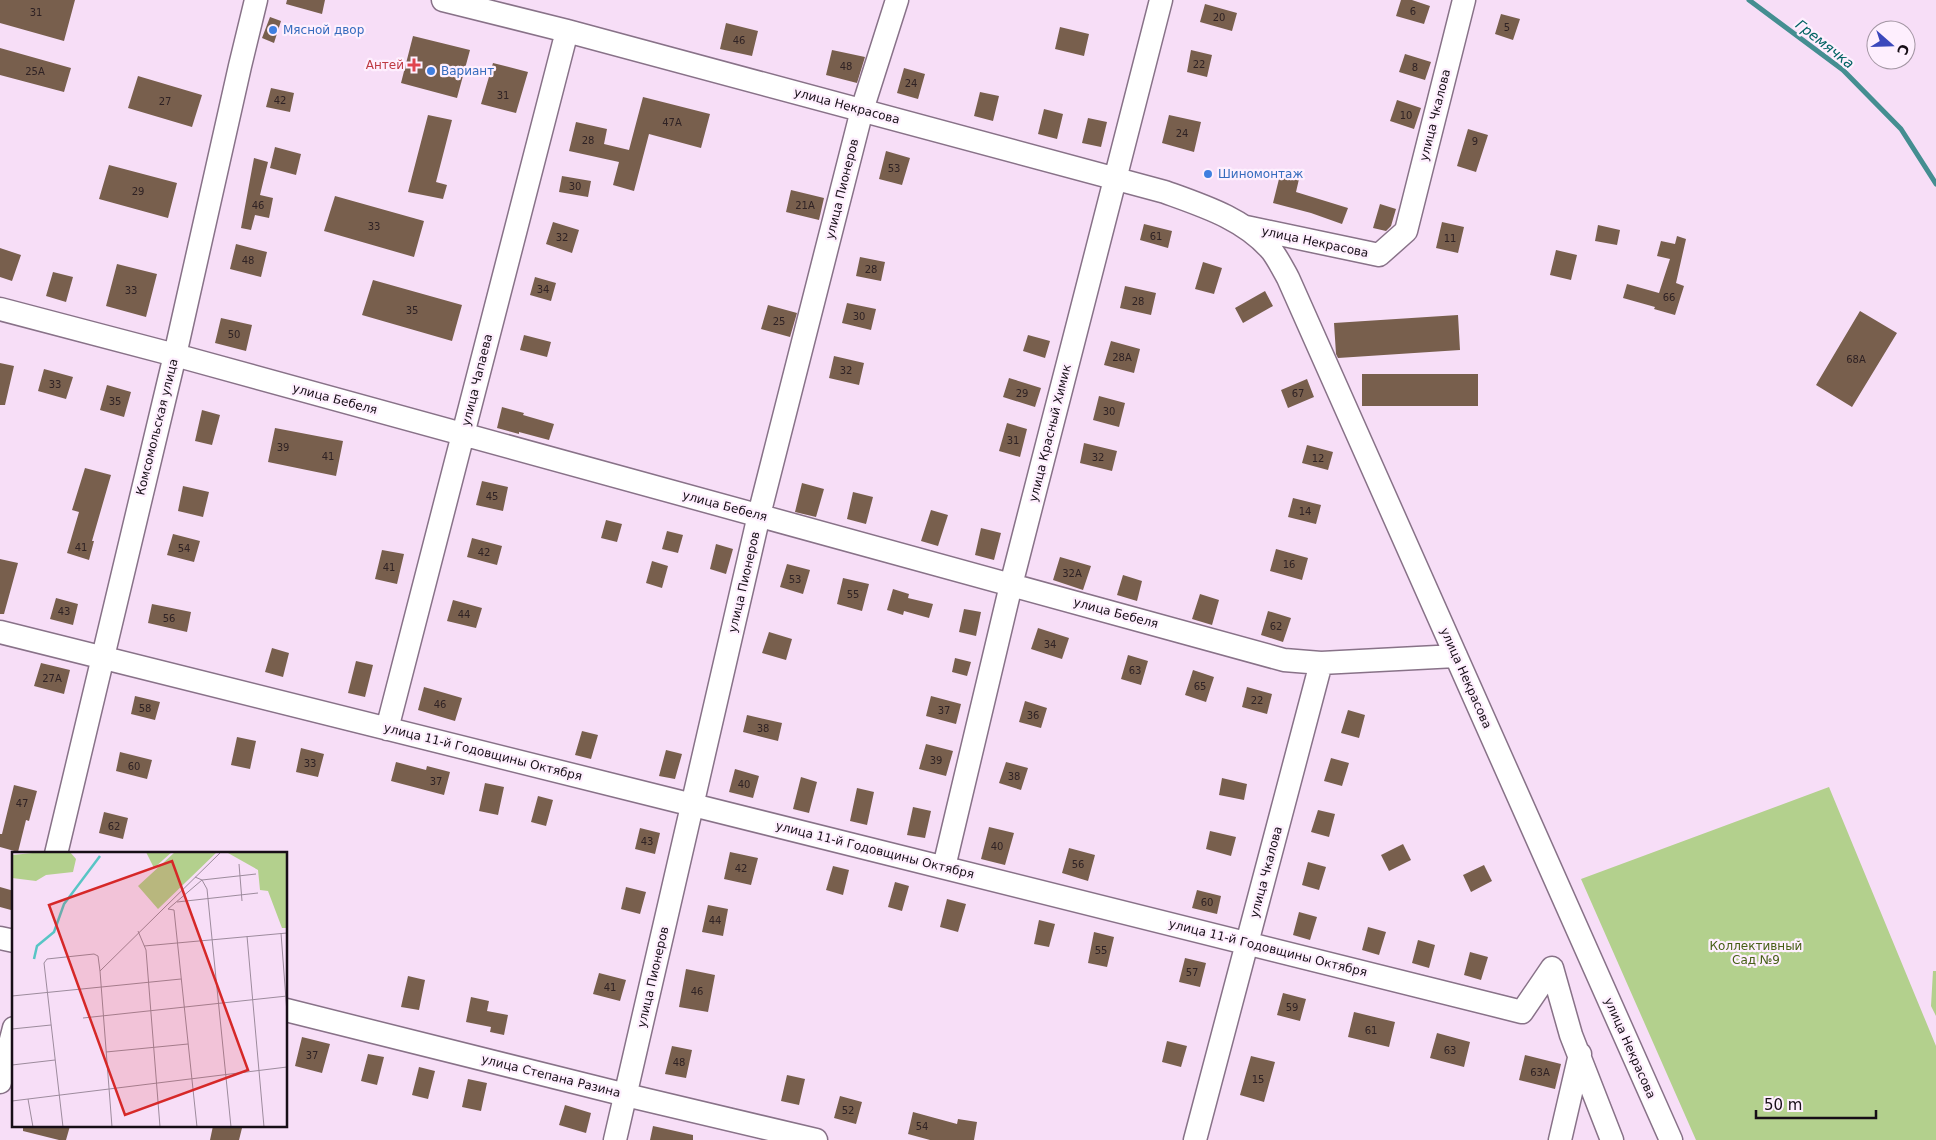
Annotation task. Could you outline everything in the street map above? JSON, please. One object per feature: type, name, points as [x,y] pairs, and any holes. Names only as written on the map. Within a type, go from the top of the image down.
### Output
[{"type":"street","name":"Комсомольская улица","points":[[56,852],[175,354],[256,0]]},
{"type":"street","name":"улица Некрасова","points":[[442,0],[567,30],[1165,192],[1212,208],[1245,227],[1272,251],[1288,278],[1671,1140]]},
{"type":"street","name":"улица Пионеров","points":[[615,1140],[759,515],[862,110],[897,0]]},
{"type":"street","name":"улица Красный Химик","points":[[944,867],[1011,585],[1160,0]]},
{"type":"street","name":"улица Чкалова","points":[[1406,231],[1464,0]]},
{"type":"street","name":"улица Чапаева","points":[[387,729],[567,30]]},
{"type":"street","name":"улица Некрасова","points":[[1245,227],[1379,255],[1406,231]]},
{"type":"street","name":"улица Бебеля","points":[[0,309],[175,354],[1284,660],[1321,663],[1456,656]]},
{"type":"street","name":"улица 11-й Годовщины Октября","points":[[0,632],[1522,1012],[1552,968],[1571,1035],[1612,1140]]},
{"type":"street","name":"улица Чкалова","points":[[1195,1140],[1321,663]]},
{"type":"street","name":"улица Степана Разина","points":[[288,1010],[626,1095],[816,1140]]},
{"type":"street","points":[[0,1082],[12,1036]]},
{"type":"street","points":[[1560,1140],[1580,1054]]},
{"type":"green space","name":"Коллективный Сад №9","points":[[1829,787],[1936,1046],[1936,1140],[1696,1140],[1581,879]]},
{"type":"green space","points":[[1933,971],[1936,971],[1936,1016],[1931,1006]]},
{"type":"building","points":[[0,0],[75,0],[64,41],[0,23]]},
{"type":"building","points":[[287,0],[325,0],[322,14],[286,4]]},
{"type":"building","points":[[1401,0],[1412,0],[1430,6],[1424,24],[1396,16]]},
{"type":"building","points":[[1205,4],[1237,13],[1232,31],[1200,22]]},
{"type":"building","points":[[1501,14],[1520,19],[1513,40],[1495,34]]},
{"type":"building","points":[[270,17],[281,21],[274,43],[262,38]]},
{"type":"building","points":[[726,23],[758,31],[752,56],[720,49]]},
{"type":"building","points":[[1060,27],[1089,34],[1084,56],[1055,49]]},
{"type":"building","points":[[413,36],[470,50],[457,98],[401,83]]},
{"type":"building","points":[[0,48],[71,68],[64,92],[0,75]]},
{"type":"building","points":[[832,50],[865,57],[857,83],[826,75]]},
{"type":"building","points":[[1191,50],[1212,55],[1207,77],[1187,72]]},
{"type":"building","points":[[1405,54],[1431,62],[1425,80],[1399,72]]},
{"type":"building","points":[[493,63],[528,72],[516,113],[481,104]]},
{"type":"building","points":[[904,68],[925,74],[918,99],[897,93]]},
{"type":"building","points":[[138,76],[202,95],[192,127],[128,108]]},
{"type":"building","points":[[271,88],[294,93],[290,112],[266,107]]},
{"type":"building","points":[[980,92],[999,96],[993,121],[974,116]]},
{"type":"building","points":[[643,97],[710,114],[701,148],[649,134],[634,191],[613,185],[619,162],[569,151],[576,122],[607,129],[604,144],[629,150]]},
{"type":"building","points":[[1397,100],[1421,108],[1414,129],[1390,121]]},
{"type":"building","points":[[1044,109],[1063,114],[1057,139],[1038,134]]},
{"type":"building","points":[[428,115],[452,120],[436,182],[447,185],[443,199],[408,192]]},
{"type":"building","points":[[1169,115],[1201,122],[1194,152],[1162,143]]},
{"type":"building","points":[[1088,118],[1107,122],[1101,147],[1082,143]]},
{"type":"building","points":[[1468,129],[1488,135],[1476,172],[1457,166]]},
{"type":"building","points":[[275,147],[301,154],[296,175],[270,168]]},
{"type":"building","points":[[886,151],[910,158],[902,185],[879,179]]},
{"type":"building","points":[[254,158],[268,162],[260,195],[273,198],[269,218],[255,215],[251,230],[241,228]]},
{"type":"building","points":[[109,165],[177,183],[168,218],[99,199]]},
{"type":"building","points":[[1280,175],[1299,179],[1296,192],[1348,208],[1342,224],[1273,203]]},
{"type":"building","points":[[562,176],[591,181],[588,197],[559,192]]},
{"type":"building","points":[[791,190],[824,198],[819,220],[786,212]]},
{"type":"building","points":[[335,196],[424,221],[414,257],[324,231]]},
{"type":"building","points":[[1380,204],[1396,209],[1391,226],[1386,231],[1373,228]]},
{"type":"building","points":[[553,222],[579,230],[572,253],[546,244]]},
{"type":"building","points":[[1442,222],[1464,227],[1458,253],[1436,248]]},
{"type":"building","points":[[1144,224],[1172,231],[1168,248],[1140,240]]},
{"type":"building","points":[[1598,225],[1620,230],[1617,245],[1595,241]]},
{"type":"building","points":[[1677,236],[1686,239],[1676,283],[1684,286],[1675,315],[1623,298],[1627,284],[1659,293],[1670,259],[1657,256],[1661,241],[1675,244]]},
{"type":"building","points":[[236,244],[267,252],[261,277],[230,269]]},
{"type":"building","points":[[0,248],[21,255],[12,281],[0,277]]},
{"type":"building","points":[[1556,250],[1577,255],[1571,280],[1550,275]]},
{"type":"building","points":[[860,257],[885,262],[881,281],[856,276]]},
{"type":"building","points":[[1203,262],[1222,268],[1214,294],[1195,289]]},
{"type":"building","points":[[117,264],[157,274],[146,317],[106,306]]},
{"type":"building","points":[[53,272],[73,277],[66,302],[46,296]]},
{"type":"building","points":[[535,277],[556,283],[551,301],[530,295]]},
{"type":"building","points":[[373,280],[462,305],[452,341],[362,315]]},
{"type":"building","points":[[1125,286],[1156,293],[1151,315],[1120,308]]},
{"type":"building","points":[[1265,291],[1273,306],[1243,323],[1235,308]]},
{"type":"building","points":[[847,303],[876,309],[871,330],[842,323]]},
{"type":"building","points":[[768,305],[797,313],[790,337],[761,329]]},
{"type":"building","points":[[1860,311],[1897,333],[1852,407],[1816,385]]},
{"type":"building","points":[[1458,315],[1460,350],[1338,358],[1336,354],[1334,323]]},
{"type":"building","points":[[221,318],[252,325],[246,351],[215,343]]},
{"type":"building","points":[[524,335],[551,342],[547,357],[520,350]]},
{"type":"building","points":[[1028,335],[1050,341],[1045,358],[1023,351]]},
{"type":"building","points":[[1111,341],[1140,349],[1134,373],[1104,365]]},
{"type":"building","points":[[834,356],[864,363],[859,385],[829,378]]},
{"type":"building","points":[[0,363],[14,366],[5,405],[0,405]]},
{"type":"building","points":[[44,369],[73,377],[66,399],[38,391]]},
{"type":"building","points":[[1362,374],[1478,374],[1478,406],[1362,406]]},
{"type":"building","points":[[1009,378],[1041,388],[1035,407],[1003,397]]},
{"type":"building","points":[[1307,379],[1314,397],[1288,408],[1281,390]]},
{"type":"building","points":[[107,385],[131,392],[124,417],[100,410]]},
{"type":"building","points":[[1099,396],[1125,403],[1119,427],[1093,420]]},
{"type":"building","points":[[502,407],[554,424],[549,440],[497,428]]},
{"type":"building","points":[[202,410],[220,415],[212,445],[195,441]]},
{"type":"building","points":[[1007,423],[1027,429],[1020,457],[999,451]]},
{"type":"building","points":[[275,428],[343,441],[336,476],[268,462]]},
{"type":"building","points":[[1084,443],[1117,451],[1112,471],[1080,463]]},
{"type":"building","points":[[1307,445],[1333,452],[1328,470],[1302,463]]},
{"type":"building","points":[[85,468],[111,475],[92,541],[94,541],[89,560],[67,553],[79,512],[72,510]]},
{"type":"building","points":[[482,481],[508,487],[503,511],[476,505]]},
{"type":"building","points":[[802,483],[824,489],[816,517],[795,512]]},
{"type":"building","points":[[183,486],[209,492],[203,517],[178,511]]},
{"type":"building","points":[[853,492],[873,497],[866,524],[847,519]]},
{"type":"building","points":[[1293,498],[1321,505],[1316,524],[1288,517]]},
{"type":"building","points":[[931,510],[948,515],[938,546],[921,541]]},
{"type":"building","points":[[606,520],[622,524],[617,542],[601,538]]},
{"type":"building","points":[[981,528],[1001,533],[994,560],[975,555]]},
{"type":"building","points":[[667,531],[683,535],[678,553],[662,549]]},
{"type":"building","points":[[173,534],[200,541],[194,562],[167,555]]},
{"type":"building","points":[[472,538],[502,546],[497,565],[467,557]]},
{"type":"building","points":[[716,544],[733,549],[726,574],[710,569]]},
{"type":"building","points":[[1276,549],[1308,558],[1302,580],[1270,571]]},
{"type":"building","points":[[382,550],[404,554],[397,584],[375,579]]},
{"type":"building","points":[[1060,557],[1091,566],[1083,590],[1053,580]]},
{"type":"building","points":[[0,559],[18,563],[4,614],[0,614]]},
{"type":"building","points":[[652,561],[668,566],[662,588],[646,583]]},
{"type":"building","points":[[787,564],[810,570],[803,594],[780,587]]},
{"type":"building","points":[[1123,575],[1142,581],[1137,601],[1117,595]]},
{"type":"building","points":[[843,578],[869,584],[862,611],[837,604]]},
{"type":"building","points":[[893,589],[909,594],[908,598],[933,604],[929,618],[904,611],[903,615],[887,610]]},
{"type":"building","points":[[1200,594],[1219,600],[1212,625],[1192,619]]},
{"type":"building","points":[[56,598],[78,604],[73,625],[50,619]]},
{"type":"building","points":[[453,600],[482,608],[476,628],[447,621]]},
{"type":"building","points":[[152,604],[191,612],[187,632],[148,623]]},
{"type":"building","points":[[964,609],[981,612],[976,636],[959,632]]},
{"type":"building","points":[[1268,611],[1291,618],[1283,642],[1261,635]]},
{"type":"building","points":[[1038,628],[1069,638],[1062,659],[1031,649]]},
{"type":"building","points":[[769,632],[792,639],[786,660],[762,653]]},
{"type":"building","points":[[272,648],[289,653],[283,677],[265,672]]},
{"type":"building","points":[[1128,655],[1148,661],[1141,685],[1121,679]]},
{"type":"building","points":[[955,658],[971,662],[967,676],[952,672]]},
{"type":"building","points":[[356,661],[373,665],[365,697],[348,693]]},
{"type":"building","points":[[41,663],[70,670],[64,694],[34,686]]},
{"type":"building","points":[[1193,670],[1214,677],[1206,702],[1185,695]]},
{"type":"building","points":[[424,687],[462,698],[455,721],[418,710]]},
{"type":"building","points":[[1247,687],[1272,694],[1267,714],[1242,707]]},
{"type":"building","points":[[135,696],[160,702],[155,720],[131,714]]},
{"type":"building","points":[[931,696],[961,704],[956,724],[926,716]]},
{"type":"building","points":[[1025,701],[1047,708],[1041,728],[1019,722]]},
{"type":"building","points":[[1348,710],[1365,715],[1359,738],[1341,733]]},
{"type":"building","points":[[747,715],[782,723],[778,741],[743,732]]},
{"type":"building","points":[[582,731],[598,735],[591,759],[575,755]]},
{"type":"building","points":[[237,737],[256,741],[250,769],[231,765]]},
{"type":"building","points":[[926,744],[953,751],[946,776],[919,769]]},
{"type":"building","points":[[301,748],[324,754],[318,777],[296,772]]},
{"type":"building","points":[[666,750],[682,754],[675,779],[659,776]]},
{"type":"building","points":[[120,752],[152,760],[147,779],[116,771]]},
{"type":"building","points":[[1331,758],[1349,763],[1342,786],[1324,781]]},
{"type":"building","points":[[396,762],[426,770],[427,766],[450,772],[444,795],[391,781]]},
{"type":"building","points":[[1006,762],[1028,768],[1021,790],[999,783]]},
{"type":"building","points":[[735,769],[759,776],[753,798],[729,792]]},
{"type":"building","points":[[801,777],[817,782],[809,813],[793,809]]},
{"type":"building","points":[[1222,778],[1247,784],[1244,800],[1219,795]]},
{"type":"building","points":[[485,783],[504,787],[498,815],[479,811]]},
{"type":"building","points":[[14,785],[37,791],[29,821],[26,820],[18,852],[0,847],[0,834],[2,834]]},
{"type":"building","points":[[857,788],[874,792],[867,825],[850,821]]},
{"type":"building","points":[[538,796],[553,800],[546,826],[531,822]]},
{"type":"building","points":[[913,807],[931,811],[925,838],[907,835]]},
{"type":"building","points":[[1318,810],[1335,814],[1329,837],[1311,832]]},
{"type":"building","points":[[104,812],[128,818],[123,839],[99,833]]},
{"type":"building","points":[[989,827],[1014,833],[1005,865],[981,859]]},
{"type":"building","points":[[640,828],[660,833],[655,854],[635,849]]},
{"type":"building","points":[[1210,831],[1236,837],[1231,856],[1206,849]]},
{"type":"building","points":[[1403,844],[1411,860],[1389,871],[1381,855]]},
{"type":"building","points":[[1069,848],[1095,855],[1088,881],[1062,873]]},
{"type":"building","points":[[730,852],[758,858],[751,885],[724,879]]},
{"type":"building","points":[[1308,862],[1326,867],[1319,890],[1302,885]]},
{"type":"building","points":[[1484,865],[1492,881],[1471,892],[1463,875]]},
{"type":"building","points":[[833,866],[849,870],[843,895],[826,890]]},
{"type":"building","points":[[895,882],[909,886],[902,911],[888,907]]},
{"type":"building","points":[[0,887],[12,890],[11,910],[0,907]]},
{"type":"building","points":[[626,887],[646,892],[640,914],[621,909]]},
{"type":"building","points":[[1197,890],[1221,896],[1217,914],[1192,908]]},
{"type":"building","points":[[947,899],[966,904],[958,932],[940,927]]},
{"type":"building","points":[[708,905],[728,909],[723,936],[702,932]]},
{"type":"building","points":[[1299,912],[1317,917],[1310,940],[1293,935]]},
{"type":"building","points":[[1039,920],[1055,924],[1049,947],[1034,944]]},
{"type":"building","points":[[1368,927],[1386,932],[1379,955],[1362,950]]},
{"type":"building","points":[[1094,932],[1114,937],[1107,967],[1088,963]]},
{"type":"building","points":[[1418,940],[1435,945],[1429,968],[1412,963]]},
{"type":"building","points":[[1470,952],[1488,957],[1481,980],[1464,975]]},
{"type":"building","points":[[1185,958],[1206,963],[1200,987],[1179,982]]},
{"type":"building","points":[[686,969],[715,975],[708,1012],[679,1007]]},
{"type":"building","points":[[599,973],[626,980],[620,1001],[593,994]]},
{"type":"building","points":[[408,976],[425,980],[419,1010],[401,1007]]},
{"type":"building","points":[[1283,993],[1306,999],[1300,1021],[1277,1015]]},
{"type":"building","points":[[471,997],[489,1001],[487,1011],[508,1015],[504,1035],[490,1032],[491,1027],[466,1022]]},
{"type":"building","points":[[1354,1012],[1395,1022],[1389,1047],[1348,1037]]},
{"type":"building","points":[[1437,1033],[1470,1042],[1464,1067],[1430,1058]]},
{"type":"building","points":[[302,1037],[330,1044],[322,1073],[295,1066]]},
{"type":"building","points":[[1167,1041],[1187,1046],[1181,1067],[1162,1062]]},
{"type":"building","points":[[672,1046],[692,1050],[686,1078],[665,1074]]},
{"type":"building","points":[[368,1054],[384,1057],[377,1085],[361,1081]]},
{"type":"building","points":[[1525,1055],[1561,1064],[1555,1089],[1519,1080]]},
{"type":"building","points":[[1251,1056],[1275,1062],[1264,1102],[1240,1095]]},
{"type":"building","points":[[419,1067],[435,1071],[428,1099],[412,1095]]},
{"type":"building","points":[[787,1075],[805,1079],[799,1105],[781,1101]]},
{"type":"building","points":[[468,1079],[487,1083],[481,1111],[462,1107]]},
{"type":"building","points":[[840,1096],[862,1102],[856,1124],[834,1118]]},
{"type":"building","points":[[565,1105],[591,1113],[586,1133],[559,1125]]},
{"type":"building","points":[[913,1112],[957,1124],[958,1119],[977,1122],[974,1140],[930,1140],[908,1134]]},
{"type":"building","points":[[653,1126],[693,1135],[693,1140],[650,1140]]},
{"type":"building","points":[[23,1128],[69,1128],[66,1140],[23,1131]]},
{"type":"building","points":[[213,1128],[242,1128],[239,1140],[210,1140]]},
{"type":"waterway","name":"Гремячка","points":[[1749,0],[1843,70],[1901,129],[1936,184]]},
{"type":"place","name":"Мясной двор","points":[[273,30]]},
{"type":"place","name":"Антей","points":[[414,65]]},
{"type":"place","name":"Вариант","points":[[431,71]]},
{"type":"place","name":"Шиномонтаж","points":[[1208,174]]}]
